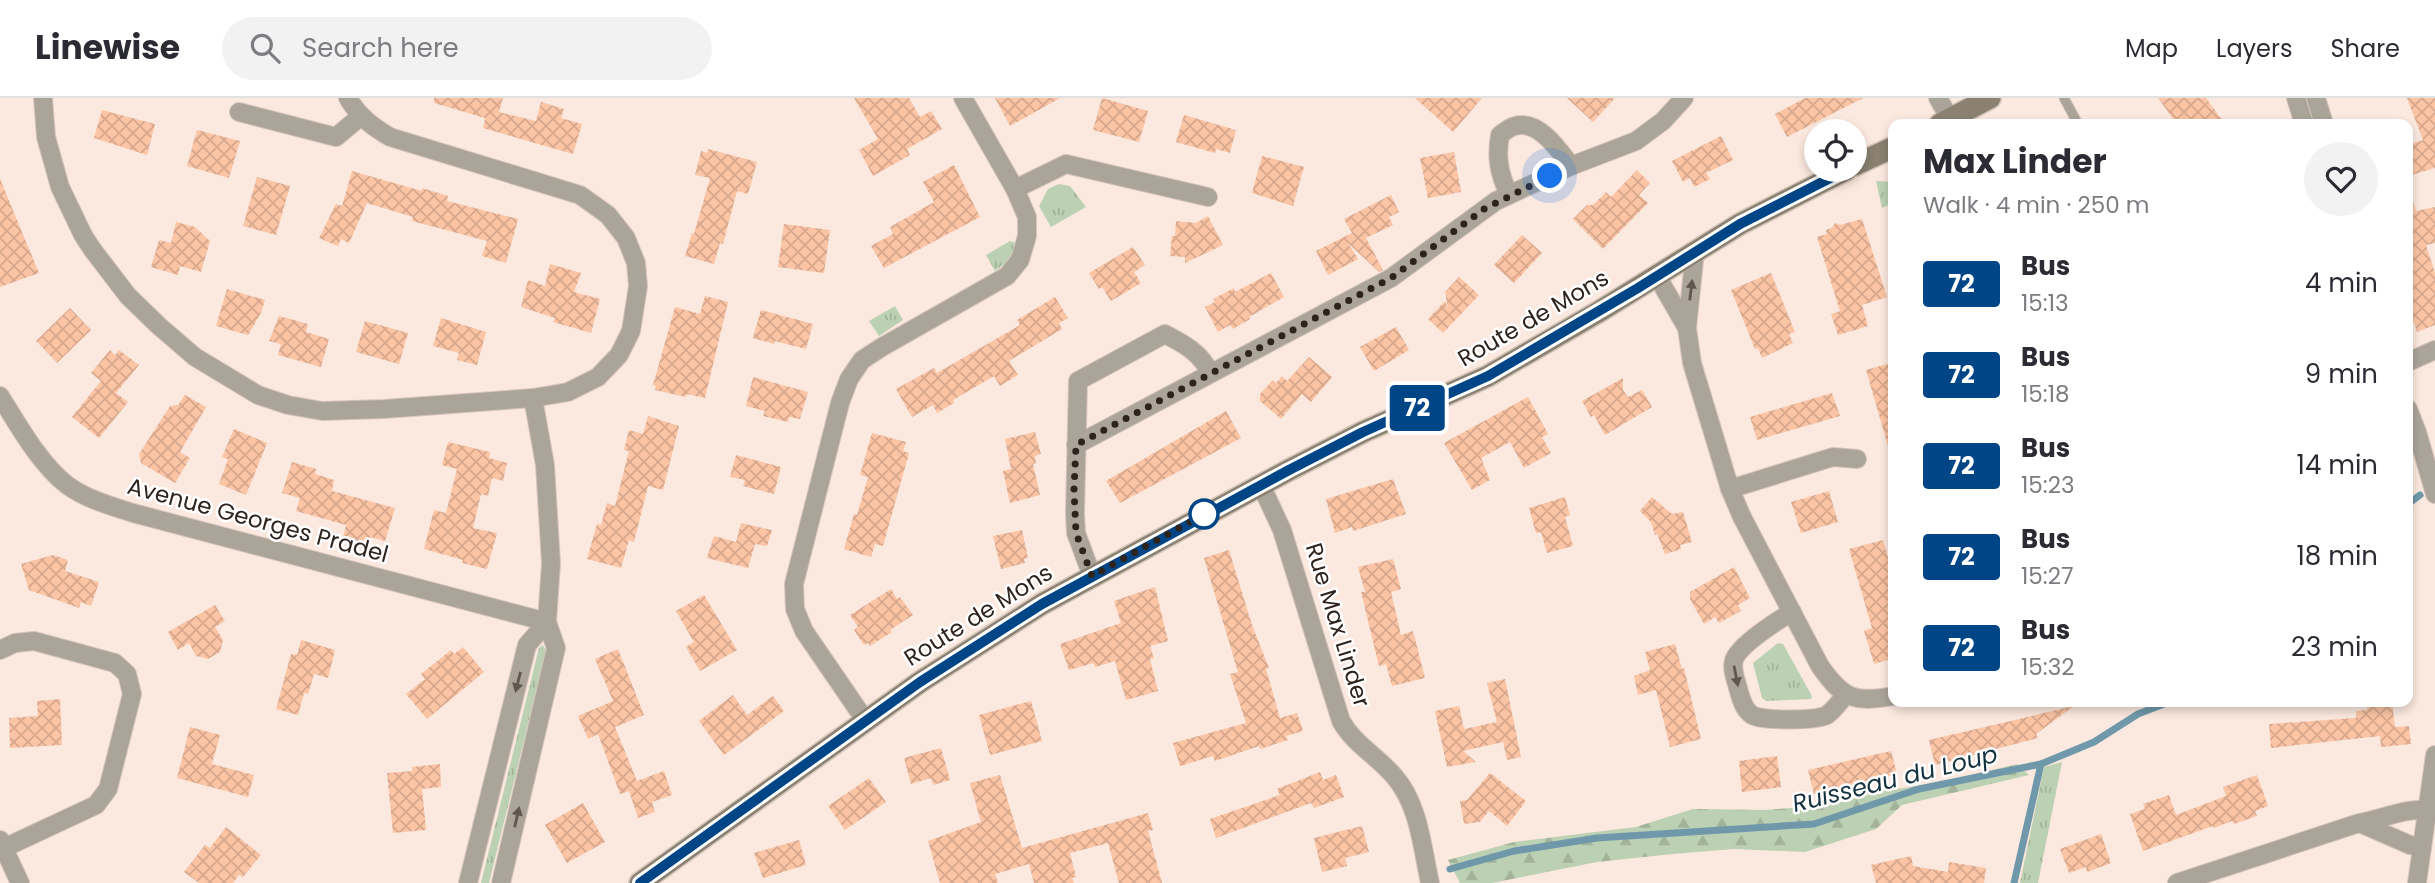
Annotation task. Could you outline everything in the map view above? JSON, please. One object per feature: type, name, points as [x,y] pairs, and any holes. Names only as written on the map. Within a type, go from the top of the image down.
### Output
[{"type":"main road","points":[[1949,119],[1990,98]]},
{"type":"main road","points":[[1867,159],[1888,150]]},
{"type":"main road","name":"Route de Mons","points":[[640,883],[865,720],[994,633],[1092,576],[1261,485],[1363,432],[1488,376],[1763,211],[1822,182]]},
{"type":"street","points":[[43,98],[46,137],[60,187],[83,236],[128,296],[159,326],[195,357],[258,395],[288,405],[322,411],[533,398],[568,392],[598,377],[619,355],[631,331],[638,286],[636,263],[626,238],[608,215],[580,195],[408,144],[375,128],[361,116],[348,98]]},
{"type":"street","points":[[865,720],[804,631],[793,598],[796,569],[840,403],[849,379],[862,360],[1007,276],[1020,260],[1027,236],[1027,217],[1015,189],[963,98]]},
{"type":"street","points":[[1076,445],[1391,278],[1484,209],[1509,195],[1571,166],[1636,141],[1663,121],[1684,98]]},
{"type":"street","points":[[1938,98],[1944,119]]},
{"type":"street","points":[[2296,98],[2302,119]]},
{"type":"street","points":[[2316,98],[2322,119]]},
{"type":"street","points":[[239,112],[336,137],[361,116]]},
{"type":"street","points":[[1509,195],[1501,177],[1497,153],[1500,135],[1514,126],[1530,125],[1560,152],[1571,166]]},
{"type":"street","points":[[1015,189],[1066,164],[1208,197]]},
{"type":"street","points":[[1695,251],[1687,328],[1692,363],[1730,489],[1742,517],[1820,666],[1833,685],[1846,695],[1863,700],[1888,697]]},
{"type":"street","points":[[1657,276],[1687,328]]},
{"type":"street","points":[[1092,576],[1076,533],[1074,490],[1078,381],[1165,334],[1190,348],[1205,363],[1210,373]]},
{"type":"street","points":[[2413,360],[2435,350]]},
{"type":"street","name":"Avenue Georges Pradel","points":[[0,396],[52,470],[67,485],[85,495],[133,513],[547,622]]},
{"type":"street","points":[[501,883],[556,648],[547,622],[551,563],[545,465],[533,398]]},
{"type":"street","points":[[2413,422],[2435,494]]},
{"type":"street","points":[[1730,489],[1833,457],[1857,459]]},
{"type":"street","name":"Rue Max Linder","points":[[1261,485],[1282,530],[1341,721],[1358,743],[1392,773],[1407,794],[1430,883]]},
{"type":"street","points":[[1792,612],[1740,650],[1734,660],[1733,671],[1743,706],[1750,714],[1761,718],[1817,718],[1827,715],[1846,695]]},
{"type":"street","points":[[468,883],[527,645],[547,622]]},
{"type":"street","points":[[0,650],[15,643],[34,640],[115,663],[127,674],[132,694],[108,789],[96,805],[2,844],[20,883]]},
{"type":"street","points":[[2417,883],[2435,755]]},
{"type":"street","points":[[2177,883],[2359,823],[2385,819],[2409,810],[2427,810]]},
{"type":"street","points":[[2359,823],[2410,845],[2422,847]]},
{"type":"lane","points":[[2064,98],[2075,119]]},
{"type":"green space","points":[[1876,181],[1888,182],[1888,205],[1882,208]]},
{"type":"green space","points":[[1059,184],[1070,186],[1086,207],[1051,227],[1039,206],[1048,189]]},
{"type":"green space","points":[[1010,241],[1016,243],[1011,259],[995,271],[986,255]]},
{"type":"green space","points":[[895,306],[903,320],[879,336],[869,321]]},
{"type":"green space","points":[[1778,643],[1783,644],[1812,696],[1811,699],[1766,701],[1762,698],[1753,663]]},
{"type":"green space","points":[[543,645],[546,651],[489,883],[481,883],[539,648]]},
{"type":"green space","points":[[2062,762],[2038,883],[2020,883],[2044,767]]},
{"type":"green space","points":[[2017,764],[2029,775],[1902,805],[1876,829],[1805,852],[1734,849],[1673,854],[1597,862],[1492,883],[1460,883],[1448,860],[1514,842],[1636,827],[1693,809],[1765,810],[1829,805],[1882,791],[1938,783]]},
{"type":"building","points":[[434,98],[503,98],[499,112],[536,121],[541,102],[564,109],[561,118],[582,124],[573,154],[483,128],[485,118],[434,103]]},
{"type":"building","points":[[854,98],[909,98],[920,117],[931,111],[942,129],[907,149],[910,155],[873,176],[859,150],[878,139]]},
{"type":"building","points":[[995,98],[1060,98],[1010,126]]},
{"type":"building","points":[[1102,98],[1148,111],[1139,142],[1093,130]]},
{"type":"building","points":[[1415,98],[1482,98],[1453,132]]},
{"type":"building","points":[[1567,98],[1615,98],[1593,122]]},
{"type":"building","points":[[1805,98],[1863,98],[1822,119],[1804,119],[1804,128],[1787,137],[1775,114]]},
{"type":"building","points":[[2158,98],[2206,98],[2221,119],[2173,119]]},
{"type":"building","points":[[2407,98],[2435,98],[2435,168],[2413,175],[2413,143],[2423,140]]},
{"type":"building","points":[[102,110],[155,124],[147,155],[94,138]]},
{"type":"building","points":[[1184,115],[1236,130],[1230,153],[1216,149],[1215,153],[1176,142]]},
{"type":"building","points":[[197,130],[240,141],[229,178],[187,166]]},
{"type":"building","points":[[1721,136],[1733,160],[1706,173],[1710,179],[1694,187],[1690,178],[1683,182],[1672,161]]},
{"type":"building","points":[[708,149],[757,162],[748,194],[737,191],[723,244],[720,243],[714,264],[685,256],[710,178],[695,175],[701,151],[707,153]]},
{"type":"building","points":[[1454,152],[1461,192],[1428,198],[1420,158]]},
{"type":"building","points":[[1262,156],[1304,167],[1293,206],[1252,193]]},
{"type":"building","points":[[954,165],[980,217],[884,268],[871,246],[893,234],[890,227],[934,202],[923,182]]},
{"type":"building","points":[[1637,170],[1650,183],[1639,195],[1648,203],[1603,249],[1573,219],[1606,192],[1611,197]]},
{"type":"building","points":[[352,171],[422,191],[422,188],[448,196],[447,201],[518,219],[506,263],[482,256],[487,241],[412,221],[413,217],[367,203],[349,243],[341,239],[338,246],[319,238],[336,204],[342,206]]},
{"type":"building","points":[[257,177],[290,186],[276,235],[243,226]]},
{"type":"building","points":[[0,179],[39,273],[0,287]]},
{"type":"building","points":[[1391,195],[1399,212],[1389,217],[1393,225],[1366,238],[1383,270],[1379,272],[1348,243],[1358,259],[1328,275],[1316,251],[1352,233],[1344,219]]},
{"type":"building","points":[[2413,202],[2416,211],[2435,207],[2435,243],[2426,245],[2435,273],[2435,325],[2417,332],[2414,322]]},
{"type":"building","points":[[1208,216],[1223,245],[1185,263],[1185,257],[1170,256],[1176,221],[1196,223]]},
{"type":"building","points":[[1862,219],[1887,297],[1862,305],[1868,326],[1838,335],[1831,314],[1840,311],[1817,237],[1827,234],[1826,230],[1832,228],[1835,223],[1840,225]]},
{"type":"building","points":[[176,222],[195,227],[210,241],[201,272],[180,266],[178,275],[151,267],[159,240],[171,243]]},
{"type":"building","points":[[784,224],[830,230],[824,273],[778,267]]},
{"type":"building","points":[[1522,235],[1542,253],[1514,283],[1494,265]]},
{"type":"building","points":[[1133,247],[1145,265],[1134,272],[1141,283],[1111,301],[1089,273]]},
{"type":"building","points":[[550,264],[581,273],[574,292],[600,299],[591,333],[553,322],[555,318],[521,307],[528,280],[545,286]]},
{"type":"building","points":[[1271,273],[1284,297],[1233,329],[1230,325],[1218,332],[1205,307],[1215,302],[1213,299],[1234,288],[1235,292]]},
{"type":"building","points":[[1771,273],[1795,332],[1789,334],[1793,343],[1762,358],[1758,348],[1755,349],[1731,290]]},
{"type":"building","points":[[1459,277],[1479,295],[1443,333],[1428,319],[1445,301],[1448,308],[1445,292]]},
{"type":"building","points":[[227,289],[265,300],[248,335],[216,326]]},
{"type":"building","points":[[705,296],[728,302],[705,398],[655,390],[656,386],[653,385],[675,307],[700,314]]},
{"type":"building","points":[[1055,297],[1068,318],[1059,323],[1062,329],[1009,361],[1018,375],[1000,386],[994,376],[953,400],[954,403],[937,413],[933,405],[912,417],[896,389],[934,368],[937,373],[1020,325],[1017,320]]},
{"type":"building","points":[[70,308],[91,330],[57,363],[36,341]]},
{"type":"building","points":[[761,310],[813,324],[806,349],[753,338]]},
{"type":"building","points":[[279,316],[308,324],[306,332],[329,339],[321,367],[278,355],[281,344],[269,341]]},
{"type":"building","points":[[441,318],[486,332],[477,365],[457,360],[459,353],[433,346]]},
{"type":"building","points":[[365,321],[408,333],[399,364],[356,352]]},
{"type":"building","points":[[1396,327],[1409,350],[1374,371],[1360,347]]},
{"type":"building","points":[[110,350],[115,355],[119,350],[139,365],[116,393],[128,402],[99,438],[72,417],[101,381],[91,373]]},
{"type":"building","points":[[1309,357],[1332,377],[1311,402],[1302,394],[1281,419],[1260,401],[1260,394],[1273,380],[1276,383],[1282,376],[1287,381]]},
{"type":"building","points":[[1888,364],[1888,446],[1866,370]]},
{"type":"building","points":[[753,377],[808,392],[800,419],[789,417],[788,422],[763,416],[765,411],[746,406]]},
{"type":"building","points":[[1623,378],[1623,390],[1628,397],[1642,390],[1652,407],[1605,435],[1582,401]]},
{"type":"building","points":[[1832,393],[1840,416],[1757,440],[1750,417]]},
{"type":"building","points":[[185,395],[206,407],[180,452],[190,458],[175,483],[141,463],[139,454],[170,406],[178,405]]},
{"type":"building","points":[[1528,397],[1548,434],[1542,437],[1551,453],[1524,468],[1510,442],[1481,458],[1490,480],[1472,490],[1444,443]]},
{"type":"building","points":[[1226,411],[1241,438],[1120,503],[1106,481]]},
{"type":"building","points":[[648,416],[679,426],[663,490],[648,486],[634,542],[629,540],[621,568],[587,559],[597,524],[601,525],[607,503],[615,506],[629,451],[624,450],[629,430],[643,434]]},
{"type":"building","points":[[234,429],[267,443],[246,495],[219,484],[228,459],[222,457]]},
{"type":"building","points":[[1035,432],[1041,454],[1035,456],[1036,463],[1033,464],[1040,495],[1010,503],[1003,471],[1011,469],[1005,439]]},
{"type":"building","points":[[872,433],[906,442],[903,451],[909,453],[883,546],[875,544],[871,557],[844,549],[868,477],[860,475]]},
{"type":"building","points":[[448,442],[490,452],[489,458],[507,463],[503,481],[492,478],[488,496],[481,494],[473,528],[497,533],[487,569],[424,549],[434,510],[446,513],[457,469],[442,465]]},
{"type":"building","points":[[736,455],[781,467],[774,494],[743,486],[745,480],[730,477]]},
{"type":"building","points":[[292,462],[316,469],[315,474],[334,480],[332,491],[395,508],[385,541],[370,537],[368,545],[343,538],[346,525],[296,511],[300,498],[282,493]]},
{"type":"building","points":[[1393,479],[1406,514],[1353,531],[1352,527],[1335,533],[1326,499]]},
{"type":"building","points":[[1829,491],[1838,522],[1801,533],[1791,502]]},
{"type":"building","points":[[1565,497],[1570,515],[1565,517],[1573,546],[1547,553],[1541,532],[1536,533],[1529,508]]},
{"type":"building","points":[[1652,497],[1672,514],[1683,512],[1692,542],[1680,545],[1681,549],[1665,554],[1651,522],[1640,511]]},
{"type":"building","points":[[741,523],[772,530],[767,546],[755,544],[748,568],[707,558],[714,536],[736,542]]},
{"type":"building","points":[[1022,530],[1028,558],[1024,559],[1025,563],[1001,569],[993,536]]},
{"type":"building","points":[[1883,540],[1888,557],[1888,660],[1874,664],[1864,631],[1872,628],[1849,549]]},
{"type":"building","points":[[1229,550],[1252,625],[1269,668],[1266,669],[1280,718],[1297,713],[1303,731],[1286,736],[1288,740],[1260,749],[1259,746],[1215,761],[1213,756],[1180,766],[1173,743],[1246,723],[1230,674],[1238,672],[1204,558]]},
{"type":"building","points":[[53,555],[68,560],[65,571],[99,582],[91,606],[81,602],[79,608],[29,590],[21,564]]},
{"type":"building","points":[[1393,559],[1401,589],[1391,592],[1401,635],[1413,631],[1425,678],[1392,686],[1386,664],[1379,666],[1361,592],[1365,592],[1358,567]]},
{"type":"building","points":[[1734,567],[1750,598],[1738,605],[1741,611],[1719,623],[1715,617],[1704,624],[1690,599],[1690,592]]},
{"type":"building","points":[[1155,587],[1168,641],[1150,646],[1154,658],[1150,659],[1158,691],[1126,700],[1115,661],[1069,670],[1060,644],[1121,623],[1114,601]]},
{"type":"building","points":[[891,589],[913,615],[870,646],[868,643],[864,645],[854,630],[858,627],[850,615]]},
{"type":"building","points":[[704,595],[737,650],[700,671],[686,647],[694,642],[676,611]]},
{"type":"building","points":[[215,605],[225,621],[215,627],[223,640],[220,652],[208,659],[196,656],[189,643],[178,650],[168,632]]},
{"type":"building","points":[[301,640],[335,650],[328,678],[314,674],[308,694],[304,693],[298,715],[276,709],[291,654],[297,655]]},
{"type":"building","points":[[1675,644],[1682,669],[1684,668],[1701,739],[1670,747],[1656,690],[1638,695],[1634,676],[1650,670],[1645,652]]},
{"type":"building","points":[[463,647],[484,672],[427,719],[406,694],[425,679],[421,674],[451,650],[454,654]]},
{"type":"building","points":[[618,649],[644,715],[615,727],[637,781],[664,771],[672,795],[652,802],[655,812],[638,818],[629,791],[620,794],[598,734],[588,739],[578,716],[613,701],[595,659]]},
{"type":"building","points":[[1505,679],[1521,757],[1507,760],[1503,742],[1463,751],[1476,762],[1447,767],[1435,711],[1459,706],[1464,729],[1497,722],[1487,683]]},
{"type":"building","points":[[733,695],[747,715],[773,696],[784,711],[724,755],[699,721]]},
{"type":"building","points":[[60,699],[62,745],[10,748],[9,718],[38,716],[37,701]]},
{"type":"building","points":[[1031,701],[1042,741],[990,755],[979,715]]},
{"type":"building","points":[[2073,707],[2036,734],[2038,738],[1935,765],[1929,740]]},
{"type":"building","points":[[2367,707],[2393,707],[2395,727],[2409,726],[2411,744],[2381,747],[2380,736],[2271,748],[2269,724],[2356,718],[2356,711],[2367,710]]},
{"type":"building","points":[[190,727],[220,735],[212,764],[254,775],[248,797],[177,778]]},
{"type":"building","points":[[941,748],[950,780],[933,785],[931,778],[911,784],[904,758]]},
{"type":"building","points":[[1891,751],[1897,774],[1814,794],[1808,770]]},
{"type":"building","points":[[1777,756],[1781,787],[1742,792],[1739,761]]},
{"type":"building","points":[[440,764],[441,787],[422,789],[426,830],[393,833],[387,773],[412,771],[412,767]]},
{"type":"building","points":[[1320,772],[1323,780],[1336,775],[1344,797],[1314,808],[1311,803],[1216,838],[1210,819],[1280,795],[1277,789]]},
{"type":"building","points":[[1490,773],[1526,801],[1507,826],[1489,811],[1480,822],[1464,824],[1460,801],[1467,800]]},
{"type":"building","points":[[1000,775],[1022,848],[1148,813],[1153,830],[1148,831],[1162,883],[1119,883],[1108,843],[1070,853],[1076,877],[1072,878],[1074,883],[1034,883],[1029,864],[995,874],[998,883],[940,883],[928,841],[981,822],[970,783]]},
{"type":"building","points":[[2257,775],[2268,806],[2255,811],[2257,816],[2234,824],[2232,821],[2214,828],[2213,826],[2143,851],[2130,814],[2145,809],[2143,804],[2169,795],[2176,815],[2226,796],[2223,787]]},
{"type":"building","points":[[869,778],[886,802],[845,830],[828,806]]},
{"type":"building","points":[[583,803],[605,842],[567,863],[545,825]]},
{"type":"building","points":[[1362,826],[1369,852],[1345,858],[1347,866],[1322,872],[1314,838]]},
{"type":"building","points":[[226,827],[261,855],[243,877],[239,875],[233,883],[199,883],[184,872],[205,845],[210,848]]},
{"type":"building","points":[[2101,834],[2111,863],[2087,872],[2086,867],[2069,873],[2060,849]]},
{"type":"building","points":[[799,840],[806,865],[763,878],[754,853]]},
{"type":"building","points":[[1911,856],[1913,866],[1948,872],[1949,862],[1986,868],[1984,883],[1876,883],[1871,865]]},
{"type":"waterway","name":"Ruisseau du Loup","points":[[2413,500],[2420,495]]},
{"type":"waterway","name":"Ruisseau du Loup","points":[[1450,869],[1514,851],[1597,838],[1814,824],[1919,789],[2041,764],[2094,742],[2138,714],[2156,707]]},
{"type":"waterway","points":[[2014,883],[2041,764]]},
{"type":"bus line","name":"72","points":[[640,883],[920,682],[1042,604],[1208,512],[1363,432],[1488,376],[1582,322],[1740,224],[1822,182]]},
{"type":"route","points":[[1204,514],[1208,512],[1092,576],[1076,533],[1076,445],[1391,278],[1484,209],[1550,176]]}]
